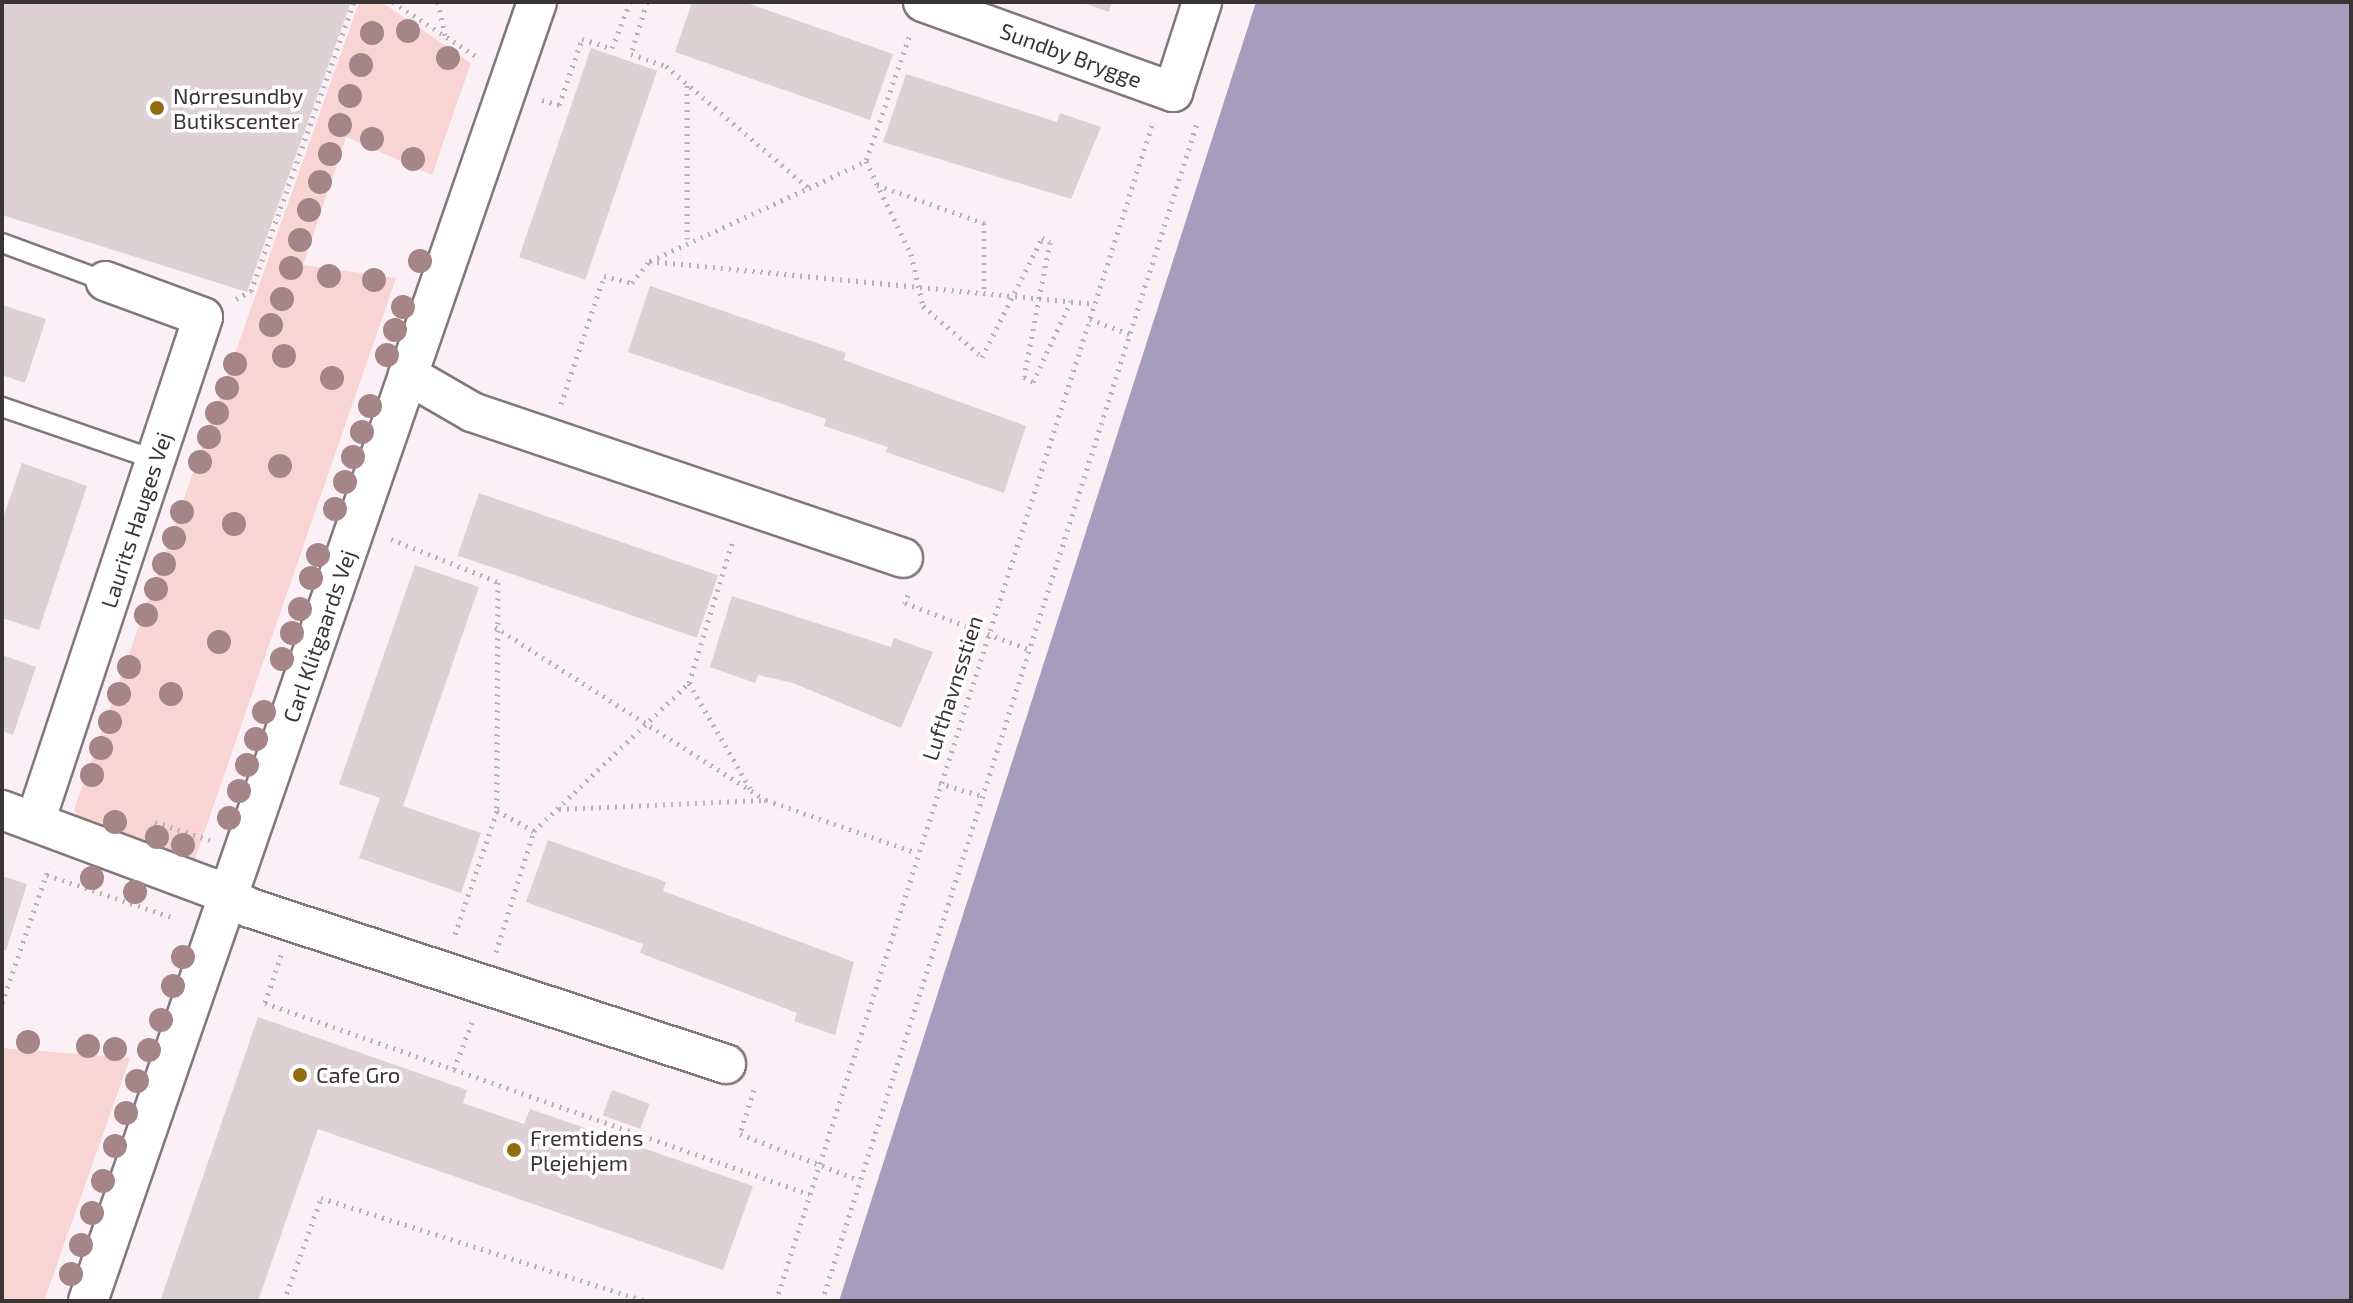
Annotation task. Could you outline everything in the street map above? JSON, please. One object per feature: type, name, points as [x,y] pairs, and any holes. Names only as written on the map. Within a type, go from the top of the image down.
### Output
[{"type":"street","name":"Carl Klitgaards Vej","points":[[88,1301],[230,898],[537,2]]},
{"type":"street","points":[[1173,92],[1202,2]]},
{"type":"street","name":"Sundby Brygge","points":[[917,16],[1173,92]]},
{"type":"street","points":[[105,281],[203,317]]},
{"type":"street","name":"Laurits Hauges Vej","points":[[32,823],[203,317]]},
{"type":"street","points":[[408,375],[472,412],[903,558]]},
{"type":"street","points":[[32,823],[292,922],[741,1073]]},
{"type":"lane","points":[[2,243],[105,281]]},
{"type":"lane","points":[[2,407],[156,460]]},
{"type":"path","points":[[203,317],[251,291],[354,2]]},
{"type":"path","points":[[393,2],[480,59]]},
{"type":"path","points":[[438,2],[445,36]]},
{"type":"path","points":[[507,88],[559,105],[582,39],[612,48],[630,2]]},
{"type":"path","points":[[647,2],[631,54],[666,66],[809,188]]},
{"type":"path","points":[[917,16],[866,161],[911,254],[915,289],[923,306],[982,357],[1042,238],[1050,242],[1024,377],[1033,382],[1071,301]]},
{"type":"path","points":[[687,85],[687,239]]},
{"type":"path","points":[[822,1301],[1028,649],[1134,336],[1202,105],[1173,92]]},
{"type":"path","name":"Lufthavnsstien","points":[[776,1301],[986,633],[1155,118],[1173,92]]},
{"type":"path","points":[[550,439],[604,276],[632,283],[649,261],[687,239],[866,161]]},
{"type":"path","points":[[877,185],[984,223],[984,295]]},
{"type":"path","points":[[649,261],[1094,304]]},
{"type":"path","points":[[1089,319],[1134,336]]},
{"type":"path","points":[[454,1069],[485,985],[534,831],[689,683],[745,504]]},
{"type":"path","points":[[357,525],[498,582],[495,627],[497,811],[443,971]]},
{"type":"path","points":[[495,627],[766,800],[917,853]]},
{"type":"path","points":[[986,633],[1028,649]]},
{"type":"path","points":[[689,683],[751,791]]},
{"type":"path","points":[[939,783],[982,796]]},
{"type":"path","points":[[559,809],[766,800]]},
{"type":"path","points":[[497,811],[534,831]]},
{"type":"path","points":[[2,1003],[47,875],[32,823]]},
{"type":"path","points":[[47,875],[181,921]]},
{"type":"path","points":[[292,922],[265,1003],[809,1194]]},
{"type":"path","points":[[741,1073],[740,1134],[859,1180]]},
{"type":"path","points":[[284,1301],[321,1198],[623,1298],[645,1301]]},
{"type":"shaded area","points":[[359,2],[381,2],[471,63],[432,175],[346,137],[303,265],[396,278],[194,862],[87,826],[74,810]]},
{"type":"shaded area","points":[[1256,2],[2351,2],[2351,1301],[839,1301]]},
{"type":"shaded area","points":[[2,1048],[130,1058],[44,1301],[2,1301]]},
{"type":"building","name":"Nørresundby Butikscenter","points":[[2,2],[351,2],[247,292],[2,215]]},
{"type":"building","points":[[692,2],[744,2],[893,54],[870,120],[675,52]]},
{"type":"building","points":[[1080,2],[1112,2],[1109,12]]},
{"type":"building","points":[[591,48],[657,71],[585,280],[519,257]]},
{"type":"building","points":[[906,74],[1057,122],[1060,113],[1101,127],[1071,199],[883,142]]},
{"type":"building","points":[[650,286],[846,353],[844,360],[1026,426],[1004,493],[886,452],[888,447],[824,426],[826,419],[628,352]]},
{"type":"building","points":[[2,305],[46,319],[25,383],[2,375]]},
{"type":"building","points":[[22,463],[87,486],[39,630],[2,618],[2,521]]},
{"type":"building","points":[[479,493],[718,575],[697,638],[458,555]]},
{"type":"building","points":[[415,565],[479,587],[403,806],[481,833],[461,893],[359,858],[380,798],[339,784]]},
{"type":"building","points":[[732,596],[891,647],[894,638],[933,652],[901,728],[793,683],[758,675],[755,683],[710,667]]},
{"type":"building","points":[[2,655],[36,667],[13,735],[2,731]]},
{"type":"building","points":[[548,840],[666,882],[663,891],[854,962],[835,1035],[794,1021],[797,1013],[640,953],[643,944],[526,902]]},
{"type":"building","points":[[2,876],[27,884],[6,951],[2,949]]},
{"type":"building","name":"Fremtidens Plejehjem","points":[[258,1017],[467,1090],[463,1103],[524,1124],[530,1109],[753,1186],[723,1270],[318,1129],[258,1301],[160,1301]]},
{"type":"building","points":[[612,1090],[650,1104],[640,1129],[603,1115]]},
{"type":"place","name":"Nørresundby Butikscenter","points":[[157,108]]},
{"type":"place","name":"Cafe Gro","points":[[300,1075]]},
{"type":"place","name":"Fremtidens Plejehjem","points":[[514,1150]]}]
